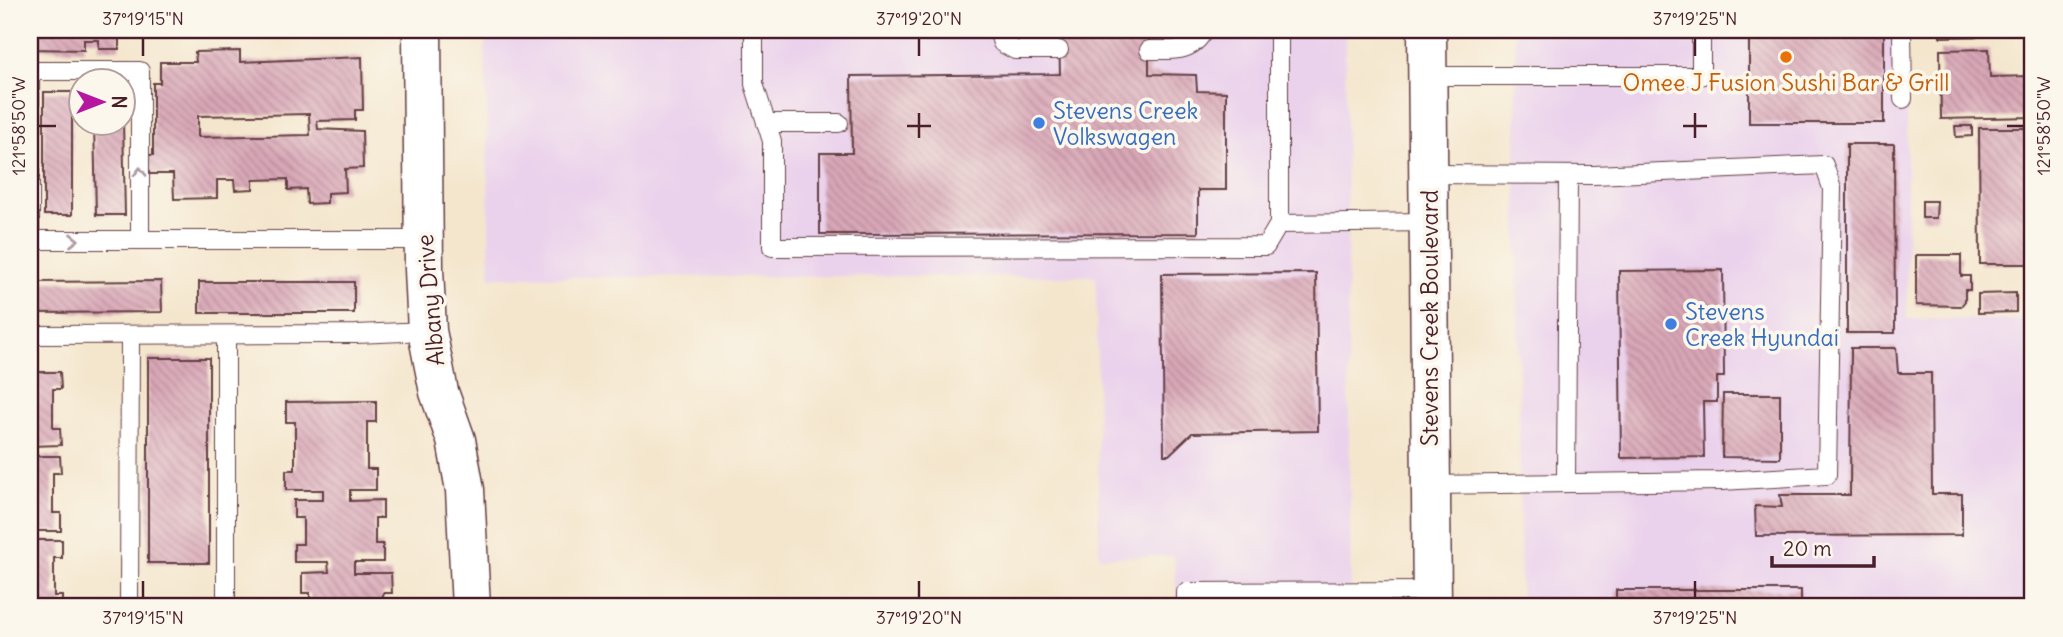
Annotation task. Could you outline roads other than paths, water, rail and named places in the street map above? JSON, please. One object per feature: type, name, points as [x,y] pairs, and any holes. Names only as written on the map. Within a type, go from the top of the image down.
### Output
[{"type":"street","name":"Albany Drive","points":[[422,30],[424,240],[428,331],[439,392],[456,440],[465,490],[471,607]]},
{"type":"street","name":"Stevens Creek Boulevard","points":[[1427,30],[1432,599]]},
{"type":"lane","points":[[754,30],[754,84],[772,141],[772,247],[1266,246],[1279,224],[1279,30]]},
{"type":"lane","points":[[998,30],[1002,43],[1015,50],[1059,50]]},
{"type":"lane","points":[[1149,50],[1184,50],[1198,42],[1204,30]]},
{"type":"lane","points":[[1428,76],[1701,76],[1701,30]]},
{"type":"lane","points":[[1902,30],[1903,99]]},
{"type":"lane","points":[[140,240],[140,71],[30,71],[30,240],[140,240],[424,240]]},
{"type":"lane","points":[[766,123],[839,123]]},
{"type":"lane","points":[[1428,174],[1568,175],[1824,165],[1832,188],[1827,475],[1431,485]]},
{"type":"lane","points":[[1566,483],[1568,175]]},
{"type":"lane","points":[[1279,224],[1428,222]]},
{"type":"lane","points":[[30,335],[428,331]]},
{"type":"lane","points":[[128,607],[130,335]]},
{"type":"lane","points":[[226,335],[226,607]]},
{"type":"lane","points":[[1186,607],[1186,592],[1432,599]]},
{"type":"place","name":"Omee J Fusion Sushi Bar & Grill","points":[[1786,57]]},
{"type":"place","name":"Stevens Creek Volkswagen","points":[[1039,123]]},
{"type":"place","name":"Stevens Creek Hyundai","points":[[1671,324]]}]
